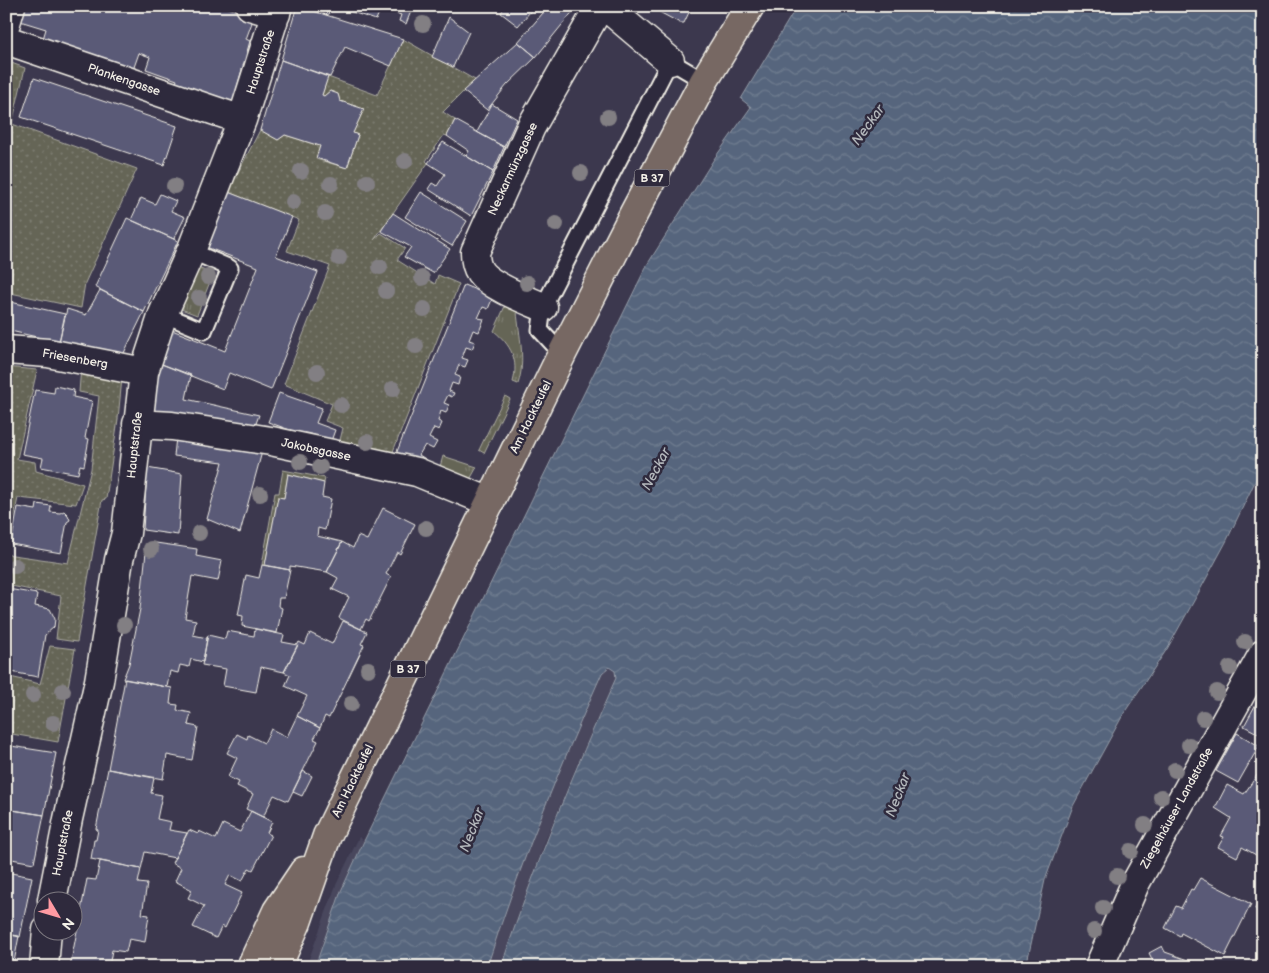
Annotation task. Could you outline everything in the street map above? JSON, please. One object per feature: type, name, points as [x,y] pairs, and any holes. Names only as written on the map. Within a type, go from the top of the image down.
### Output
[{"type":"main road","name":"Am Hackteufel","points":[[277,967],[297,922],[327,836],[562,354],[704,82],[750,6]]},
{"type":"main road","name":"Am Hackteufel","points":[[251,967],[277,911],[327,836]]},
{"type":"street","points":[[6,22],[11,6]]},
{"type":"street","points":[[250,6],[277,10]]},
{"type":"street","name":"Neckarmünzgasse","points":[[543,308],[500,286],[481,273],[476,264],[475,252],[531,127],[600,6]]},
{"type":"street","points":[[605,6],[670,60]]},
{"type":"street","name":"Hauptstraße","points":[[54,890],[99,681],[119,560],[126,533],[144,372],[163,314],[191,251],[231,116],[277,10]]},
{"type":"street","name":"Plankengasse","points":[[6,40],[231,116]]},
{"type":"street","name":"Friesenberg","points":[[6,350],[48,353],[144,372]]},
{"type":"street","name":"Jakobsgasse","points":[[137,424],[172,426],[271,441],[417,472],[490,502]]},
{"type":"street","name":"Ziegelhäuser Landstraße","points":[[1099,967],[1135,884],[1263,654]]},
{"type":"street","points":[[44,967],[47,940]]},
{"type":"lane","points":[[562,354],[540,330],[543,308],[670,60],[704,82]]},
{"type":"lane","points":[[163,314],[204,331],[230,268],[191,251]]},
{"type":"shaded area","points":[[609,667],[615,671],[616,678],[544,844],[501,967],[487,967],[520,868],[560,766],[602,673]]},
{"type":"shaded area","points":[[359,837],[364,841],[341,891],[315,967],[306,967],[336,885]]},
{"type":"green space","points":[[403,39],[475,80],[443,112],[455,120],[447,136],[444,135],[426,161],[428,163],[374,240],[381,233],[405,248],[397,260],[435,284],[438,275],[459,284],[392,454],[339,444],[343,428],[325,421],[332,404],[284,384],[330,266],[287,251],[299,220],[228,192],[260,130],[278,140],[285,135],[320,146],[316,159],[347,168],[358,135],[353,133],[364,109],[340,101],[338,94],[330,91],[324,96],[322,95],[328,77],[377,95]]},
{"type":"green space","points":[[6,61],[25,68],[12,124],[137,169],[85,283],[81,308],[6,292]]},
{"type":"green space","points":[[198,268],[213,274],[197,315],[181,309]]},
{"type":"green space","points":[[505,306],[517,312],[522,357],[518,384],[513,382],[515,367],[509,347],[494,331]]},
{"type":"green space","points":[[6,367],[37,370],[17,459],[35,462],[36,471],[83,484],[76,504],[18,498],[6,554],[6,495],[9,495],[8,462],[6,462]]},
{"type":"green space","points":[[81,367],[122,378],[106,499],[102,500],[77,642],[56,639],[61,596],[6,585],[6,554],[68,563],[91,469],[99,396],[79,392]]},
{"type":"green space","points":[[505,396],[510,399],[484,453],[479,450]]},
{"type":"green space","points":[[443,456],[477,467],[468,483],[438,474]]},
{"type":"green space","points":[[283,470],[325,478],[324,483],[288,474],[284,498],[278,497],[265,565],[262,565],[275,493],[279,493]]},
{"type":"green space","points":[[50,646],[75,649],[58,742],[6,733],[6,676],[40,684]]},
{"type":"water","name":"Neckar","points":[[797,6],[1263,6],[1263,465],[1226,542],[1200,590],[1167,649],[1124,713],[1073,806],[1045,880],[1026,967],[501,967],[555,821],[616,678],[615,671],[609,667],[602,673],[570,745],[512,892],[487,967],[315,967],[341,891],[364,841],[647,265],[714,159],[751,107],[741,99]]},
{"type":"building","points":[[25,6],[223,6],[254,17],[246,39],[250,41],[233,102],[174,87],[177,80],[146,69],[150,57],[139,53],[133,70],[42,42],[46,29],[20,21]]},
{"type":"building","points":[[297,6],[403,39],[391,66],[345,47],[330,77],[281,60]]},
{"type":"building","points":[[301,6],[330,6],[328,15]]},
{"type":"building","points":[[334,6],[375,6],[381,8],[376,20]]},
{"type":"building","points":[[413,6],[406,24],[399,21],[401,15],[381,7]]},
{"type":"building","points":[[505,6],[535,6],[518,26],[501,13]]},
{"type":"building","points":[[549,6],[575,6],[572,9],[574,10],[536,57],[518,42]]},
{"type":"building","points":[[648,6],[692,6],[684,23],[680,23]]},
{"type":"building","points":[[449,17],[469,32],[453,67],[432,57]]},
{"type":"building","points":[[518,42],[536,57],[507,85],[487,110],[463,91]]},
{"type":"building","points":[[281,60],[328,77],[322,95],[324,96],[330,91],[338,94],[340,101],[364,109],[353,133],[358,135],[347,168],[316,158],[320,146],[285,135],[278,140],[260,130]]},
{"type":"building","points":[[34,78],[177,126],[164,165],[21,117]]},
{"type":"building","points":[[492,104],[517,119],[504,147],[477,132]]},
{"type":"building","points":[[455,120],[504,147],[493,172],[466,156],[469,151],[447,136]]},
{"type":"building","points":[[443,142],[493,172],[471,216],[428,189],[432,183],[437,186],[445,174],[428,163]]},
{"type":"building","points":[[228,192],[292,217],[276,256],[318,272],[271,390],[229,373],[223,389],[159,363],[172,330],[225,351],[258,267],[206,247]]},
{"type":"building","points":[[421,192],[467,221],[452,246],[405,217]]},
{"type":"building","points":[[160,194],[176,201],[171,211],[185,217],[174,239],[131,220],[141,198],[155,204]]},
{"type":"building","points":[[393,213],[450,249],[433,273],[404,257],[411,247],[381,231]]},
{"type":"building","points":[[127,218],[178,241],[144,312],[95,287]]},
{"type":"building","points":[[464,285],[493,297],[488,309],[483,307],[478,318],[484,319],[479,332],[473,330],[469,340],[475,342],[472,349],[466,347],[462,358],[468,360],[465,367],[459,365],[455,375],[460,377],[458,385],[452,383],[449,391],[454,393],[452,397],[448,395],[444,403],[449,405],[446,413],[441,411],[438,421],[442,423],[439,430],[434,428],[429,438],[437,442],[433,449],[425,445],[419,455],[427,460],[423,466],[396,454]]},
{"type":"building","points":[[100,290],[144,312],[123,355],[59,342],[67,309],[86,315]]},
{"type":"building","points":[[6,301],[65,314],[59,342],[6,330]]},
{"type":"building","points":[[159,363],[191,375],[186,399],[259,415],[254,429],[174,419],[154,410]]},
{"type":"building","points":[[55,386],[74,390],[73,397],[92,401],[85,438],[89,439],[84,466],[80,465],[78,474],[41,467],[43,458],[22,454],[35,390],[54,393]]},
{"type":"building","points":[[279,393],[322,408],[316,423],[335,430],[331,441],[311,434],[309,437],[268,422]]},
{"type":"building","points":[[176,437],[263,448],[240,533],[207,519],[223,462],[174,456]]},
{"type":"building","points":[[147,468],[182,474],[178,535],[143,530]]},
{"type":"building","points":[[288,474],[324,483],[322,497],[331,499],[325,530],[318,528],[317,536],[342,542],[327,572],[290,566],[290,570],[265,565],[278,497],[284,498]]},
{"type":"building","points":[[37,504],[51,506],[50,512],[60,513],[64,511],[68,515],[70,520],[67,522],[61,553],[11,544],[18,507],[36,510]]},
{"type":"building","points":[[383,508],[415,524],[400,554],[397,552],[386,574],[391,577],[369,621],[366,619],[361,629],[339,618],[349,597],[332,589],[338,578],[327,572],[342,542],[353,548],[358,536],[367,540]]},
{"type":"building","points":[[156,543],[197,549],[196,556],[222,561],[218,581],[192,576],[185,618],[196,620],[193,635],[207,638],[203,662],[191,659],[189,667],[180,665],[178,673],[170,671],[167,687],[123,679],[129,664],[140,609],[146,552],[154,553]]},
{"type":"building","points":[[262,565],[290,570],[284,598],[279,598],[278,606],[282,608],[277,633],[242,626],[243,616],[238,615],[246,575],[259,578]]},
{"type":"building","points":[[8,589],[37,594],[35,606],[50,609],[55,619],[54,627],[45,635],[38,677],[6,671]]},
{"type":"building","points":[[343,621],[367,632],[361,644],[364,645],[329,718],[325,716],[320,728],[297,716],[307,696],[285,686],[290,675],[284,672],[299,642],[305,645],[310,633],[332,644]]},
{"type":"building","points":[[255,629],[284,635],[282,642],[298,645],[284,672],[261,667],[256,692],[223,686],[226,669],[202,665],[208,635],[225,639],[227,631],[254,636]]},
{"type":"building","points":[[125,679],[172,688],[170,704],[178,705],[177,710],[191,713],[188,725],[198,727],[192,760],[167,755],[163,779],[108,769]]},
{"type":"building","points":[[1263,691],[1263,736],[1244,726]]},
{"type":"building","points":[[297,716],[320,728],[314,739],[318,741],[288,801],[274,795],[263,817],[246,809],[253,794],[237,786],[239,782],[228,777],[237,758],[227,753],[237,734],[247,739],[248,735],[264,743],[271,729],[287,737]]},
{"type":"building","points":[[1237,733],[1259,746],[1238,783],[1216,771]]},
{"type":"building","points":[[11,746],[56,753],[44,815],[6,809],[6,774]]},
{"type":"building","points":[[1262,768],[1263,859],[1242,847],[1237,857],[1218,847],[1224,837],[1221,836],[1231,818],[1215,808],[1227,785],[1244,794]]},
{"type":"building","points":[[108,769],[154,778],[151,793],[162,795],[157,819],[171,822],[169,830],[187,833],[175,858],[145,852],[141,869],[91,859]]},
{"type":"building","points":[[303,771],[312,776],[302,796],[293,792]]},
{"type":"building","points":[[6,809],[44,815],[34,863],[6,858]]},
{"type":"building","points":[[251,811],[272,822],[267,833],[271,835],[253,870],[249,868],[242,881],[230,875],[225,885],[242,893],[225,928],[222,926],[216,938],[193,927],[204,906],[188,898],[192,890],[175,881],[181,868],[172,863],[189,830],[198,834],[199,831],[216,839],[223,824],[240,832]]},
{"type":"building","points":[[100,861],[141,869],[138,883],[147,884],[142,914],[149,915],[145,942],[129,939],[126,952],[112,950],[109,967],[70,967],[75,940],[82,940],[82,905],[87,879],[96,880]]},
{"type":"building","points":[[6,872],[32,877],[20,937],[6,934]]},
{"type":"building","points":[[1200,878],[1251,904],[1225,956],[1181,933],[1180,936],[1165,928],[1176,906],[1181,908],[1191,889],[1193,890]]},
{"type":"building","points":[[1263,896],[1263,913],[1255,909]]},
{"type":"building","points":[[6,934],[19,936],[13,967],[6,967]]},
{"type":"building","points":[[1162,946],[1165,952],[1199,964],[1198,967],[1147,967],[1153,961],[1149,953]]}]
